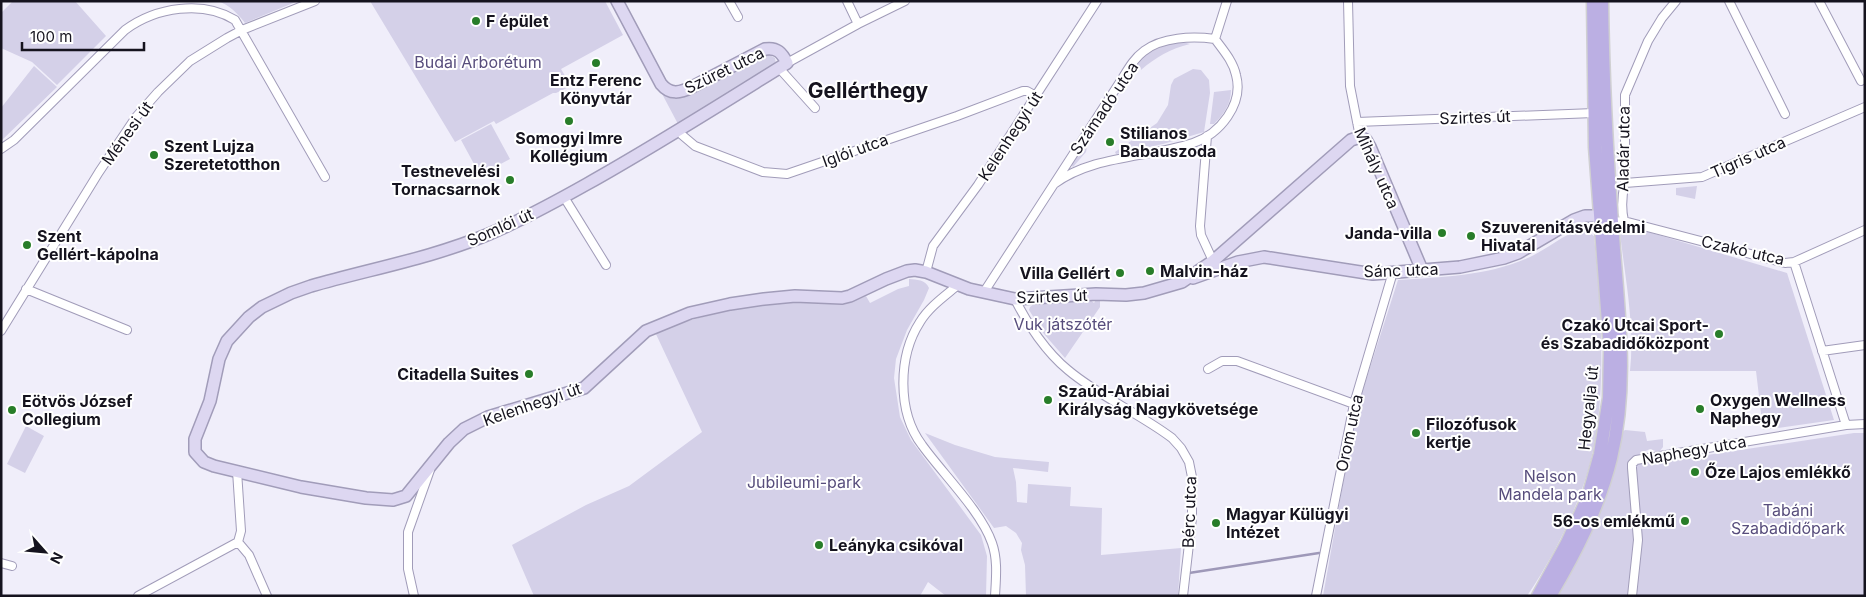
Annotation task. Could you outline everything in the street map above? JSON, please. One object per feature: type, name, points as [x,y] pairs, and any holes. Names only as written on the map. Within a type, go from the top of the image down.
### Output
[{"type":"main road","name":"Hegyalja út","points":[[1538,596],[1568,543],[1594,476],[1605,427],[1610,374],[1612,220],[1594,113],[1593,1]]},
{"type":"main road","name":"Hegyalja út","points":[[1550,596],[1575,552],[1595,508],[1611,458],[1622,374],[1604,113],[1602,1]]},
{"type":"street","name":"Ménesi út","points":[[1,331],[99,172],[136,117],[175,75],[190,61],[242,30],[315,1]]},
{"type":"street","name":"Szüret utca","points":[[616,1],[661,84],[672,92],[680,92],[692,88],[765,49],[770,48],[778,51],[783,65]]},
{"type":"street","points":[[729,1],[738,17]]},
{"type":"street","points":[[848,1],[858,24]]},
{"type":"street","name":"Somlói út","points":[[237,471],[204,462],[197,455],[194,446],[210,401],[221,354],[227,341],[252,314],[275,300],[311,286],[440,250],[488,234],[564,197],[680,131],[783,65],[905,1]]},
{"type":"street","name":"Kelenhegyi út","points":[[926,272],[934,246],[978,184],[1098,1]]},
{"type":"street","points":[[1215,39],[1227,1]]},
{"type":"street","name":"Mihály utca","points":[[1348,1],[1351,94],[1360,137],[1366,140],[1370,147],[1422,270]]},
{"type":"street","name":"Aladár utca","points":[[1612,220],[1622,214],[1622,194],[1625,183],[1624,95],[1651,35],[1676,1]]},
{"type":"street","points":[[1729,1],[1785,114]]},
{"type":"street","points":[[1819,1],[1861,81]]},
{"type":"street","points":[[1,149],[14,140],[124,30],[155,12],[181,3],[200,3],[221,9],[242,30],[326,178]]},
{"type":"street","name":"Számadó utca","points":[[984,292],[1120,82],[1135,60],[1143,52],[1160,43],[1171,40],[1205,37],[1215,39],[1234,68],[1236,76],[1237,92],[1227,118],[1207,136],[1192,144],[1080,168],[1054,184]]},
{"type":"street","points":[[783,65],[814,108]]},
{"type":"street","name":"Iglói utca","points":[[680,131],[682,136],[695,146],[763,172],[787,174],[957,116],[1023,91],[1036,96]]},
{"type":"street","name":"Tigris utca","points":[[1625,183],[1702,177],[1865,107]]},
{"type":"street","name":"Szirtes út","points":[[1357,122],[1594,113]]},
{"type":"street","points":[[1207,136],[1200,226],[1201,235],[1213,261]]},
{"type":"street","name":"Szirtes út","points":[[958,285],[1015,299],[1144,293],[1182,282],[1213,261],[1351,140],[1360,137]]},
{"type":"street","points":[[564,197],[606,265]]},
{"type":"street","name":"Sánc utca","points":[[1182,282],[1238,262],[1264,257],[1317,264],[1362,273],[1460,267],[1504,258],[1528,247],[1574,220],[1590,215],[1612,220]]},
{"type":"street","name":"Czakó utca","points":[[1612,220],[1785,263],[1794,262],[1846,425]]},
{"type":"street","points":[[1794,262],[1865,230]]},
{"type":"street","name":"Kelenhegyi út","points":[[237,471],[301,487],[366,498],[394,500],[406,496],[455,436],[475,423],[526,405],[584,388],[639,336],[666,322],[690,313],[755,300],[795,296],[842,298],[907,271],[926,272],[958,285]]},
{"type":"street","name":"Orom utca","points":[[1316,596],[1354,404],[1393,272]]},
{"type":"street","points":[[958,285],[926,313],[915,331],[904,371],[906,399],[910,422],[918,439],[974,512],[990,538],[995,552],[995,596]]},
{"type":"street","points":[[26,289],[127,330]]},
{"type":"street","name":"Bérc utca","points":[[1015,299],[1025,318],[1061,364],[1084,382],[1163,431],[1182,448],[1189,462],[1192,477],[1192,502],[1183,596]]},
{"type":"street","points":[[1822,351],[1865,345]]},
{"type":"street","points":[[1208,369],[1222,361],[1237,361],[1354,404]]},
{"type":"street","name":"Naphegy utca","points":[[1632,596],[1638,540],[1632,464],[1640,458],[1846,425],[1865,424]]},
{"type":"street","points":[[414,596],[408,569],[408,532],[432,463]]},
{"type":"street","points":[[138,596],[238,542],[241,530],[237,471]]},
{"type":"street","points":[[238,542],[249,555],[267,596]]},
{"type":"street","points":[[1,563],[12,566]]},
{"type":"green space","points":[[13,1],[75,1],[106,36],[57,85],[32,62],[1,48],[1,13]]},
{"type":"green space","points":[[217,1],[298,1],[245,23],[229,7]]},
{"type":"green space","name":"Budai Arborétum","points":[[370,1],[605,1],[623,35],[561,69],[571,86],[553,93],[496,124],[494,121],[455,142]]},
{"type":"green space","points":[[1176,42],[1190,44],[1164,54],[1141,70],[1138,67],[1134,69],[1088,142],[1086,152],[1073,167],[1071,164],[1133,67],[1152,51]]},
{"type":"green space","points":[[768,54],[775,58],[776,64],[678,124],[660,90],[672,97],[680,97]]},
{"type":"green space","points":[[34,66],[57,87],[1,141],[1,108]]},
{"type":"green space","points":[[1193,69],[1201,70],[1209,80],[1210,93],[1204,132],[1163,144],[1116,154],[1115,152],[1157,123],[1168,105],[1171,85],[1174,79]]},
{"type":"green space","points":[[1231,90],[1230,100],[1224,113],[1214,124],[1210,124],[1214,92]]},
{"type":"green space","points":[[491,124],[510,159],[480,175],[461,140]]},
{"type":"green space","points":[[1697,186],[1695,199],[1676,195],[1676,188]]},
{"type":"green space","name":"Czakó Utcai Sport- és Szabadidőközpont","points":[[1628,226],[1787,273],[1834,420],[1763,430],[1756,371],[1630,371],[1630,319],[1620,233]]},
{"type":"green space","name":"Nelson Mandela park","points":[[1580,229],[1594,236],[1601,325],[1601,387],[1594,447],[1576,506],[1554,552],[1527,596],[1323,596],[1360,399],[1398,280],[1466,274],[1498,268],[1530,257]]},
{"type":"green space","name":"Jubileumi-park","points":[[909,279],[923,281],[929,288],[907,330],[896,359],[894,378],[900,417],[911,440],[981,535],[987,556],[986,596],[946,596],[928,582],[920,596],[534,596],[512,545],[586,505],[629,486],[702,432],[655,332],[714,314],[743,308],[798,302],[843,303],[866,296],[870,303],[898,289],[909,286]]},
{"type":"green space","name":"Vuk játszótér","points":[[1091,300],[1094,303],[1096,300],[1100,300],[1100,307],[1065,358],[1044,334],[1029,310],[1030,307],[1035,303]]},
{"type":"green space","points":[[26,426],[44,436],[25,473],[7,464]]},
{"type":"green space","name":"Tabáni Szabadidőpark","points":[[1625,430],[1645,432],[1647,441],[1663,439],[1663,447],[1659,452],[1650,449],[1641,453],[1633,460],[1637,464],[1865,433],[1865,596],[1556,596],[1599,514],[1614,470],[1621,433]]},
{"type":"green space","points":[[925,433],[955,445],[995,457],[1049,462],[1048,472],[1013,468],[1017,502],[1027,503],[1028,484],[1071,487],[1070,506],[1102,508],[1101,555],[1181,548],[1178,596],[1026,596],[1025,565],[1021,550],[1022,543],[1016,533],[1006,526],[994,528]]},
{"type":"waterway","points":[[1189,573],[1319,553]]},
{"type":"place","name":"F épület","points":[[476,21]]},
{"type":"place","name":"Entz Ferenc Könyvtár","points":[[596,63]]},
{"type":"place","name":"Somogyi Imre Kollégium","points":[[569,121]]},
{"type":"place","name":"Stilianos Babauszoda","points":[[1110,142]]},
{"type":"place","name":"Szent Lujza Szeretetotthon","points":[[154,155]]},
{"type":"place","name":"Testnevelési Tornacsarnok","points":[[510,180]]},
{"type":"place","name":"Janda-villa","points":[[1442,233]]},
{"type":"place","name":"Szuverenitásvédelmi Hivatal","points":[[1471,236]]},
{"type":"place","name":"Szent Gellért-kápolna","points":[[27,245]]},
{"type":"place","name":"Malvin-ház","points":[[1150,271]]},
{"type":"place","name":"Villa Gellért","points":[[1120,273]]},
{"type":"place","name":"Czakó Utcai Sport- és Szabadidőközpont","points":[[1719,334]]},
{"type":"place","name":"Citadella Suites","points":[[529,374]]},
{"type":"place","name":"Szaúd-Arábiai Királyság Nagykövetsége","points":[[1048,400]]},
{"type":"place","name":"Oxygen Wellness Naphegy","points":[[1700,409]]},
{"type":"place","name":"Eötvös József Collegium","points":[[12,410]]},
{"type":"place","name":"Filozófusok kertje","points":[[1416,433]]},
{"type":"place","name":"Őze Lajos emlékkő","points":[[1695,472]]},
{"type":"place","name":"56-os emlékmű","points":[[1685,521]]},
{"type":"place","name":"Magyar Külügyi Intézet","points":[[1216,523]]},
{"type":"place","name":"Leányka csikóval","points":[[819,545]]},
{"type":"district","name":"Gellérthegy","points":[[868,90]]}]
